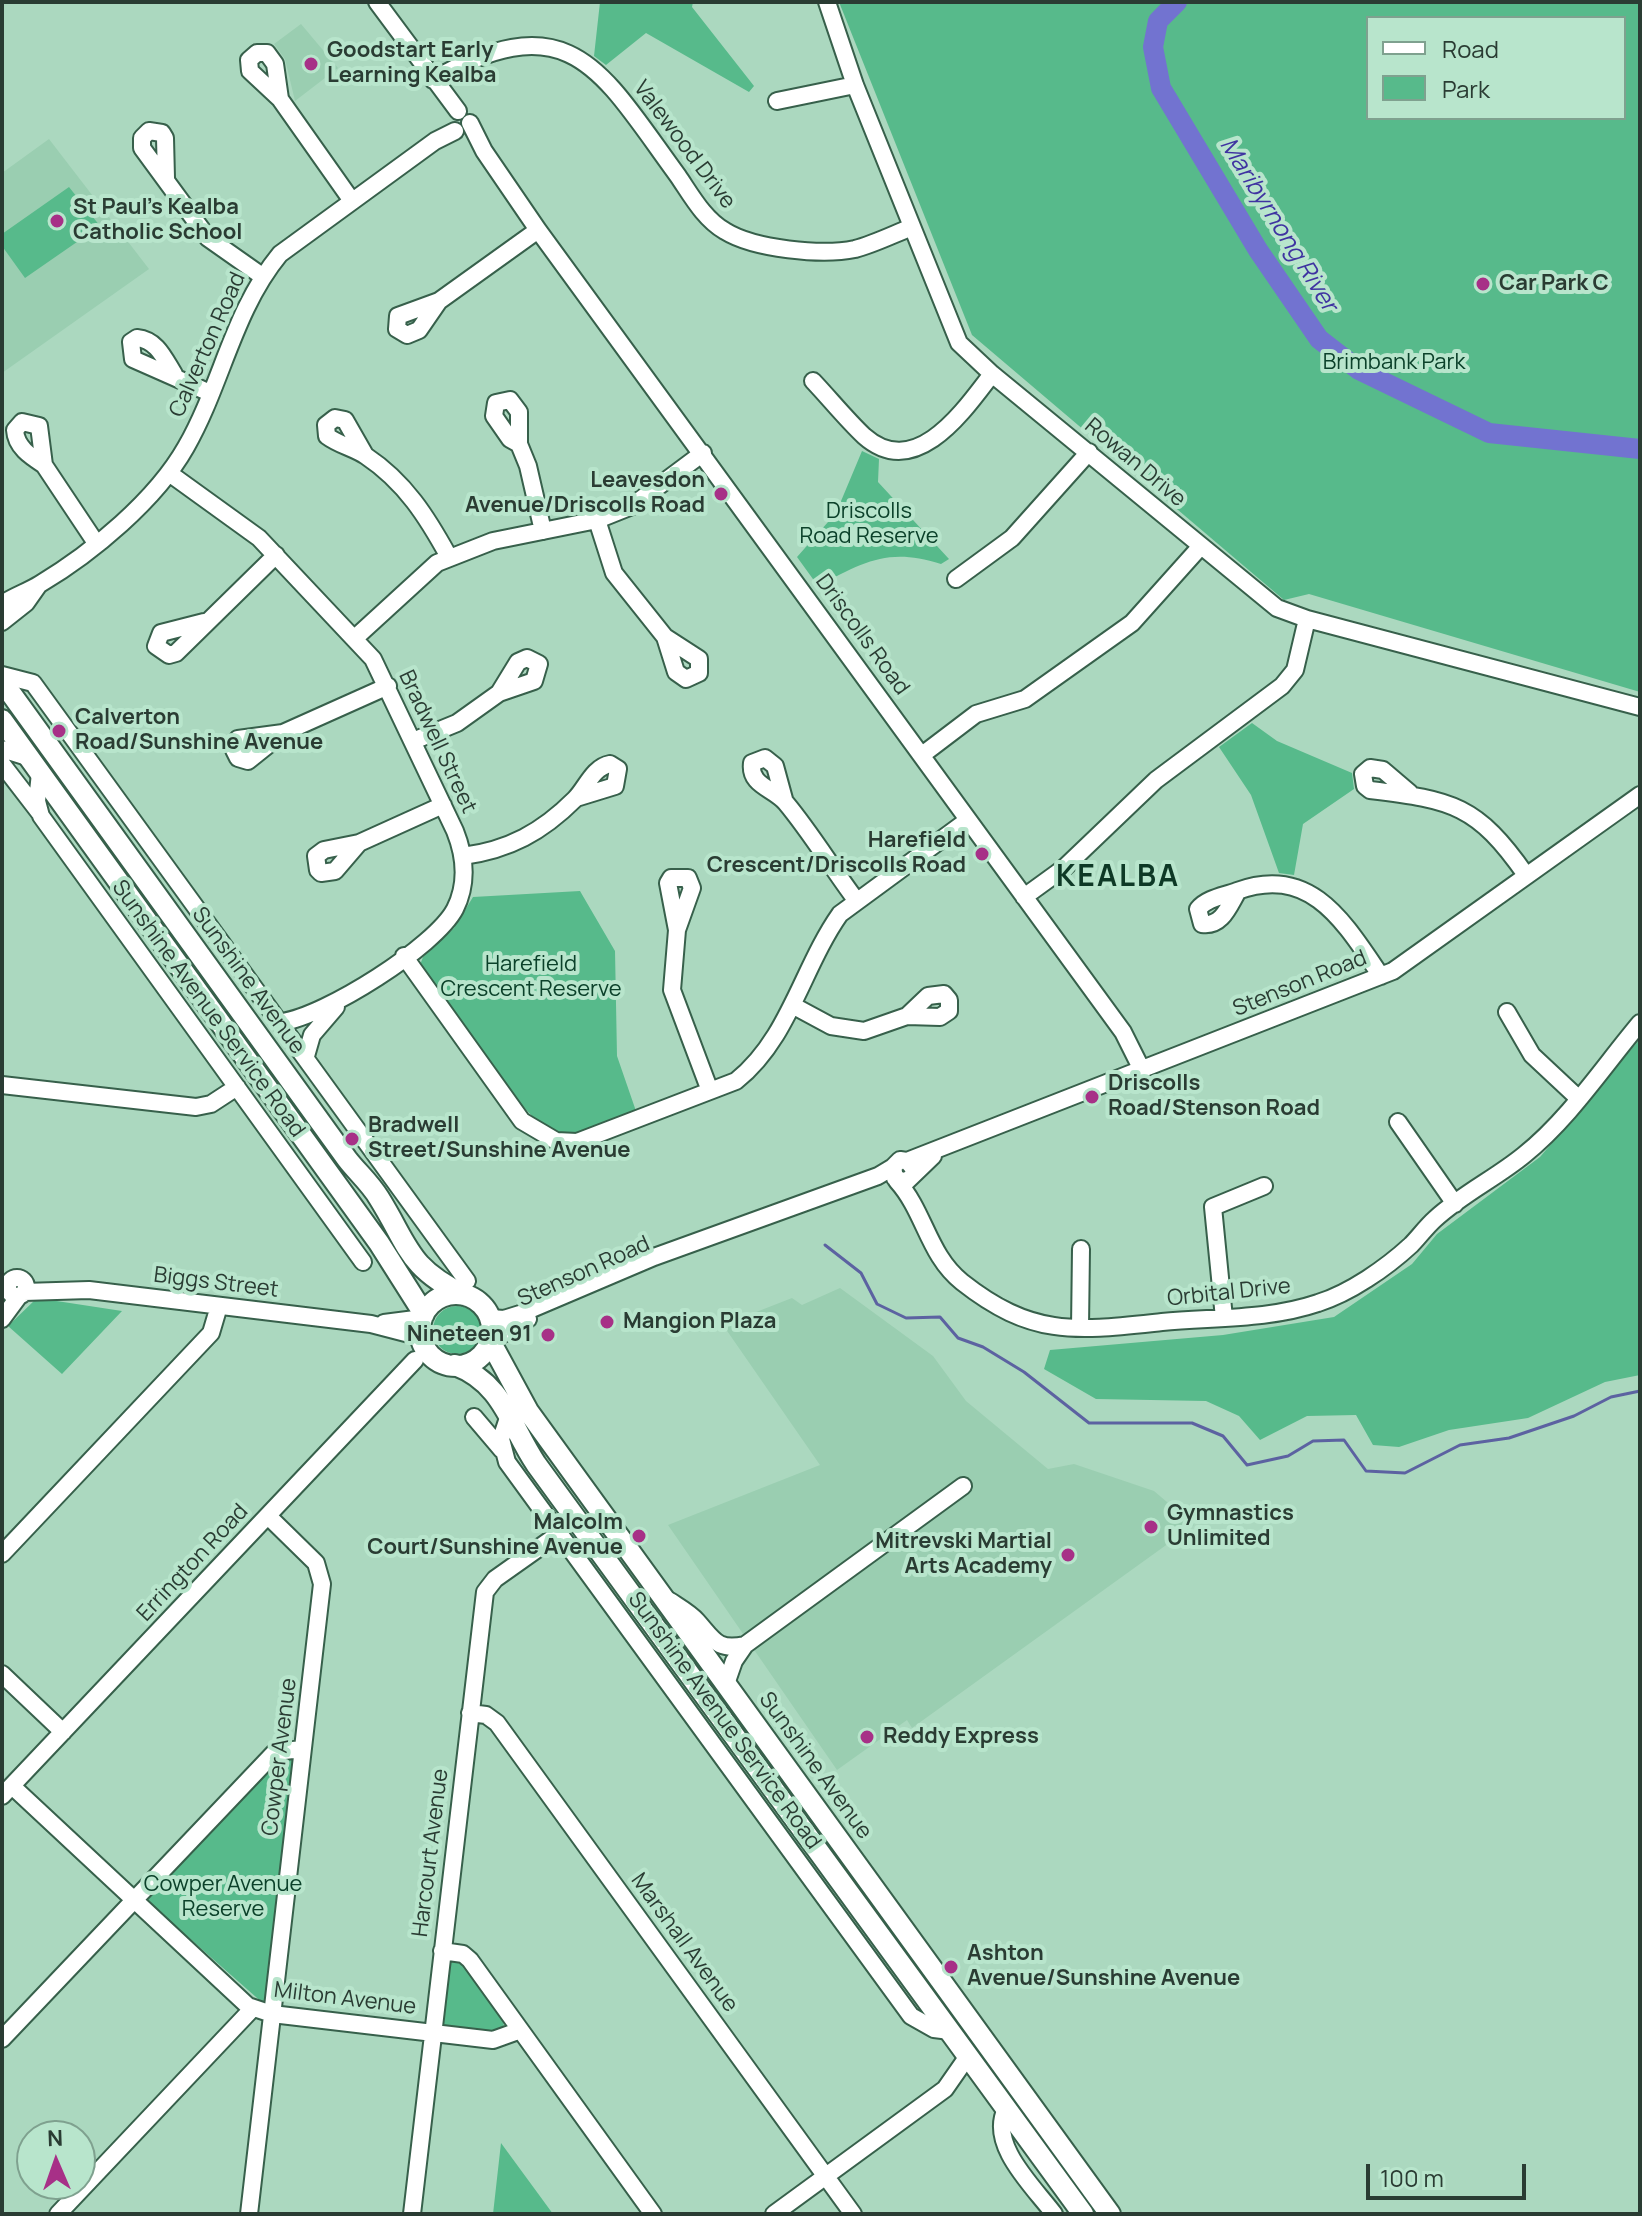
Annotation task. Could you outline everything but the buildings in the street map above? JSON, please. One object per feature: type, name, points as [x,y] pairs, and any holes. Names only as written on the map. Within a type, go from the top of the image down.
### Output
[{"type":"main road","name":"Sunshine Avenue","points":[[2,678],[347,1159],[377,1194],[397,1236],[427,1274],[466,1288]]},
{"type":"main road","points":[[2,720],[379,1243],[423,1323],[436,1359],[455,1365],[473,1361],[491,1331],[482,1305],[466,1288],[440,1298],[423,1323]]},
{"type":"main road","name":"Sunshine Avenue","points":[[491,1331],[518,1396],[1110,2214]]},
{"type":"main road","name":"Sunshine Avenue","points":[[455,1365],[484,1381],[510,1412],[536,1464],[1083,2214]]},
{"type":"main road","points":[[694,1678],[726,1684]]},
{"type":"main road","points":[[817,1810],[812,1816],[813,1827],[837,1860],[862,1909]]},
{"type":"main road","points":[[989,2047],[1046,2141],[1049,2153],[1046,2163]]},
{"type":"street","name":"Driscolls Road","points":[[377,2],[438,87],[457,123],[484,151],[538,230],[1131,1044],[1142,1070]]},
{"type":"street","name":"Rowan Drive","points":[[827,2],[855,85],[959,343],[992,374],[1277,608],[1307,619],[1640,707]]},
{"type":"street","name":"Valewood Drive","points":[[438,87],[473,57],[505,47],[542,46],[563,52],[581,59],[610,84],[706,216],[740,240],[840,251],[912,227]]},
{"type":"street","points":[[777,101],[855,85]]},
{"type":"street","points":[[280,99],[352,201]]},
{"type":"street","name":"Calverton Road","points":[[2,604],[39,585],[125,521],[169,473],[187,446],[243,310],[262,276],[280,254],[457,123]]},
{"type":"street","points":[[166,178],[208,238],[262,276]]},
{"type":"street","points":[[439,301],[538,230]]},
{"type":"street","points":[[174,374],[210,393]]},
{"type":"street","points":[[813,381],[866,438],[903,450],[919,447],[943,434],[992,374]]},
{"type":"street","points":[[519,444],[528,466],[543,531]]},
{"type":"street","points":[[956,579],[1012,538],[1089,452]]},
{"type":"street","points":[[355,638],[437,563],[493,541],[597,520],[632,506],[703,453]]},
{"type":"street","points":[[365,455],[420,505],[449,557]]},
{"type":"street","points":[[44,465],[96,543]]},
{"type":"street","name":"Bradwell Street","points":[[169,473],[259,538],[373,659],[443,805],[463,856],[463,884],[455,907],[438,931],[339,1003],[304,1019],[282,1022]]},
{"type":"street","points":[[597,520],[614,573],[665,637]]},
{"type":"street","points":[[922,755],[976,714],[1025,699],[1132,623],[1201,546]]},
{"type":"street","points":[[204,622],[276,555]]},
{"type":"street","name":"Calverton Road","points":[[2,622],[26,603],[39,585]]},
{"type":"street","points":[[1024,897],[1064,868],[1156,780],[1282,686],[1295,670],[1307,619]]},
{"type":"street","points":[[2,678],[33,683],[282,1022],[466,1288]]},
{"type":"street","points":[[283,733],[388,686]]},
{"type":"street","points":[[413,741],[457,723],[499,693]]},
{"type":"street","points":[[2,749],[35,766],[39,812]]},
{"type":"street","name":"Sunshine Avenue Service Road","points":[[2,764],[363,1262]]},
{"type":"street","points":[[1410,793],[1479,819],[1505,844],[1526,875]]},
{"type":"street","name":"Stenson Road","points":[[491,1331],[504,1319],[693,1244],[859,1181],[903,1174],[940,1149],[1381,976],[1403,964],[1640,795]]},
{"type":"street","points":[[463,856],[511,847],[534,834],[576,798]]},
{"type":"street","points":[[784,799],[856,900]]},
{"type":"street","points":[[359,843],[443,805]]},
{"type":"street","points":[[404,956],[522,1121],[539,1134],[556,1141],[577,1142],[736,1081],[756,1065],[792,1005],[825,935],[840,914],[968,820]]},
{"type":"street","points":[[1238,891],[1259,884],[1281,883],[1321,900],[1339,917],[1381,976]]},
{"type":"street","points":[[677,930],[672,990],[710,1091]]},
{"type":"street","name":"Sunshine Avenue","points":[[306,1056],[312,1035],[339,1003]]},
{"type":"street","points":[[792,1005],[847,1031],[864,1031],[907,1016]]},
{"type":"street","points":[[1504,1009],[1532,1055],[1578,1098]]},
{"type":"street","name":"Orbital Drive","points":[[903,1174],[931,1246],[961,1281],[1022,1320],[1052,1327],[1080,1328],[1224,1318],[1290,1309],[1333,1298],[1401,1254],[1436,1217],[1524,1155],[1578,1098],[1640,1023]]},
{"type":"street","points":[[2,1085],[196,1107],[211,1104],[237,1087]]},
{"type":"street","points":[[1398,1122],[1455,1204]]},
{"type":"street","points":[[1224,1318],[1213,1207],[1264,1186]]},
{"type":"street","points":[[343,1231],[379,1243]]},
{"type":"street","points":[[427,1274],[430,1232]]},
{"type":"street","points":[[1080,1328],[1081,1249]]},
{"type":"street","points":[[5,1316],[13,1288]]},
{"type":"street","name":"Biggs Street","points":[[13,1288],[89,1290],[371,1324],[423,1323]]},
{"type":"street","points":[[2,1554],[211,1333],[219,1306]]},
{"type":"street","name":"Errington Road","points":[[7,1791],[415,1360]]},
{"type":"street","points":[[502,1450],[501,1433],[510,1412]]},
{"type":"street","name":"Sunshine Avenue Service Road","points":[[474,1417],[502,1450],[911,2016],[934,2029],[950,2031]]},
{"type":"street","points":[[726,1684],[734,1661],[745,1645],[963,1486]]},
{"type":"street","name":"Cowper Avenue","points":[[249,2214],[321,1572],[307,1553],[268,1516]]},
{"type":"street","name":"Harcourt Avenue","points":[[412,2214],[485,1592],[495,1579],[560,1533]]},
{"type":"street","points":[[662,1596],[695,1619],[716,1645],[727,1648],[745,1645]]},
{"type":"street","points":[[2,1674],[63,1732]]},
{"type":"street","name":"Marshall Avenue","points":[[470,1713],[486,1715],[497,1723],[853,2214]]},
{"type":"street","points":[[2,2039],[275,1752],[302,1749]]},
{"type":"street","name":"Milton Avenue","points":[[7,1791],[133,1901],[233,1996],[253,2008],[272,2014],[493,2040],[518,2031]]},
{"type":"street","points":[[442,1951],[463,1954],[470,1960],[518,2031],[653,2214]]},
{"type":"street","points":[[58,2214],[253,2008]]},
{"type":"street","points":[[945,2089],[968,2056]]},
{"type":"street","points":[[774,2214],[945,2089],[961,2082],[987,2084]]},
{"type":"street","points":[[1006,2109],[1002,2130],[1005,2145],[1054,2214]]},
{"type":"shaded area","name":"Goodstart Early Learning Kealba","points":[[301,24],[338,68],[295,101],[285,59],[274,44]]},
{"type":"shaded area","name":"St Paul’s Kealba Catholic School","points":[[49,139],[149,269],[2,373],[2,173]]},
{"type":"shaded area","points":[[840,1288],[933,1356],[966,1401],[1048,1469],[1074,1464],[1154,1491],[1194,1525],[912,1728],[907,1720],[837,1770],[668,1525],[820,1465],[723,1325],[792,1298],[802,1305]]},
{"type":"green space","points":[[600,2],[693,2],[692,7],[754,86],[749,92],[646,33],[606,65],[594,56]]},
{"type":"green space","name":"Brimbank Park","points":[[839,2],[1640,2],[1640,692],[1309,594],[1284,600],[972,335]]},
{"type":"green space","points":[[69,187],[100,226],[25,278],[2,246],[2,234]]},
{"type":"green space","name":"Driscolls Road Reserve","points":[[862,451],[879,459],[878,482],[949,559],[941,564],[891,557],[863,564],[818,586],[797,557],[836,513]]},
{"type":"green space","points":[[1252,723],[1277,741],[1352,773],[1354,789],[1303,824],[1294,875],[1279,873],[1251,795],[1219,747]]},
{"type":"green space","name":"Harefield Crescent Reserve","points":[[580,891],[615,951],[617,1056],[637,1114],[570,1135],[544,1126],[526,1110],[486,1060],[420,965],[423,957],[454,928],[473,897]]},
{"type":"green space","points":[[1640,1039],[1640,1375],[1605,1382],[1528,1418],[1449,1430],[1399,1447],[1373,1445],[1356,1415],[1307,1416],[1260,1440],[1239,1416],[1206,1401],[1096,1399],[1044,1369],[1050,1350],[1223,1335],[1334,1317],[1412,1264],[1437,1234],[1540,1157]]},
{"type":"green space","points":[[37,1298],[122,1311],[62,1374],[8,1326]]},
{"type":"green space","points":[[457,1306],[474,1313],[481,1330],[474,1347],[457,1354],[440,1347],[433,1330],[440,1313]]},
{"type":"green space","name":"Cowper Avenue Reserve","points":[[284,1756],[294,1760],[265,2005],[146,1900]]},
{"type":"green space","points":[[452,1960],[460,1962],[504,2021],[503,2032],[495,2035],[447,2029],[442,2025],[446,1964]]},
{"type":"green space","points":[[501,2143],[553,2214],[493,2214]]},
{"type":"waterway","name":"Maribyrnong River","points":[[1177,2],[1158,21],[1153,47],[1161,88],[1258,250],[1319,339],[1359,370],[1489,433],[1640,449]]},
{"type":"waterway","points":[[825,1245],[861,1273],[877,1304],[906,1318],[940,1317],[958,1338],[983,1347],[1024,1372],[1089,1423],[1192,1423],[1223,1436],[1247,1465],[1288,1456],[1313,1441],[1344,1440],[1366,1471],[1405,1473],[1460,1445],[1509,1438],[1574,1416],[1611,1397],[1640,1391]]},
{"type":"place","name":"Goodstart Early Learning Kealba","points":[[311,64]]},
{"type":"place","name":"St Paul’s Kealba Catholic School","points":[[57,221]]},
{"type":"place","name":"Car Park C","points":[[1483,284]]},
{"type":"place","name":"Leavesdon Avenue/Driscolls Road","points":[[721,494]]},
{"type":"place","name":"Calverton Road/Sunshine Avenue","points":[[59,731]]},
{"type":"place","name":"Harefield Crescent/Driscolls Road","points":[[982,854]]},
{"type":"place","name":"Driscolls Road/Stenson Road","points":[[1092,1097]]},
{"type":"place","name":"Bradwell Street/Sunshine Avenue","points":[[352,1139]]},
{"type":"place","name":"Mangion Plaza","points":[[607,1322]]},
{"type":"place","name":"Nineteen 91","points":[[548,1335]]},
{"type":"place","name":"Gymnastics Unlimited","points":[[1151,1527]]},
{"type":"place","name":"Malcolm Court/Sunshine Avenue","points":[[639,1536]]},
{"type":"place","name":"Mitrevski Martial Arts Academy","points":[[1068,1555]]},
{"type":"place","name":"Reddy Express","points":[[867,1737]]},
{"type":"place","name":"Ashton Avenue/Sunshine Avenue","points":[[951,1967]]},
{"type":"district","name":"KEALBA","points":[[1118,878]]}]
